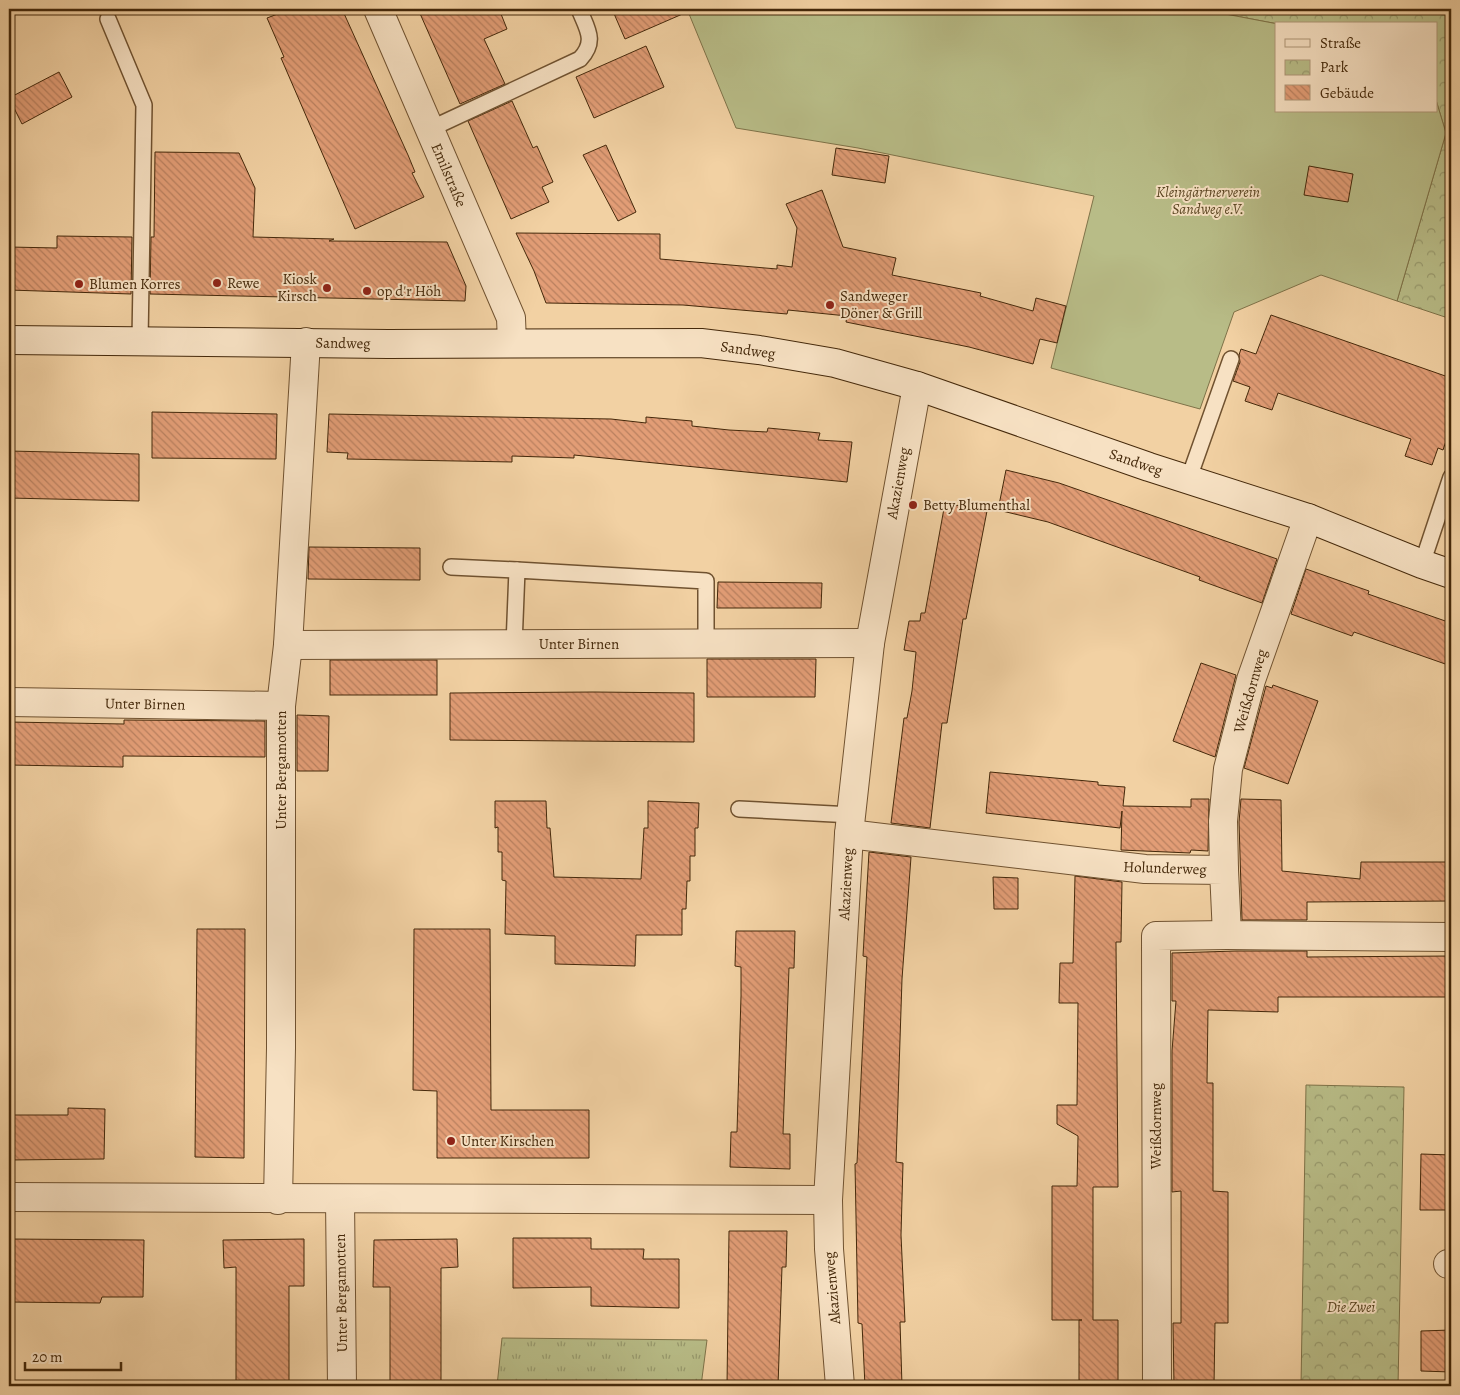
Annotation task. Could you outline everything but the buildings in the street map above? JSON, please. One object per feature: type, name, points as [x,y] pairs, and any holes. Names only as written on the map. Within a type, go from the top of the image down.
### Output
[{"type":"street","name":"Emilstraße","points":[[378,9],[511,318],[512,343]]},
{"type":"street","name":"Sandweg","points":[[9,340],[701,343],[835,363],[917,386],[1308,518],[1451,574]]},
{"type":"street","name":"Unter Bergamotten","points":[[278,1200],[281,1048],[281,706],[288,645],[306,342]]},
{"type":"street","name":"Akazienweg","points":[[840,1386],[829,1249],[828,1200],[850,824],[870,644],[917,386]]},
{"type":"street","name":"Weißdornweg","points":[[1224,870],[1223,821],[1228,769],[1251,680],[1308,518]]},
{"type":"street","name":"Unter Birnen","points":[[288,645],[870,644]]},
{"type":"street","name":"Unter Birnen","points":[[9,702],[281,706]]},
{"type":"street","name":"Holunderweg","points":[[850,824],[1146,869],[1224,870],[1227,935]]},
{"type":"street","name":"Weißdornweg","points":[[1157,1386],[1156,936],[1227,935]]},
{"type":"street","points":[[1227,935],[1451,937]]},
{"type":"street","points":[[9,1197],[278,1200],[828,1200]]},
{"type":"street","name":"Unter Bergamotten","points":[[340,1199],[342,1386]]},
{"type":"lane","points":[[430,129],[580,59],[588,50],[590,36],[578,9]]},
{"type":"lane","points":[[108,19],[144,105],[140,340]]},
{"type":"lane","points":[[1189,478],[1231,359]]},
{"type":"lane","points":[[1422,564],[1451,477]]},
{"type":"lane","points":[[451,567],[706,581],[706,644]]},
{"type":"lane","points":[[514,645],[517,570]]},
{"type":"lane","points":[[739,809],[850,824]]},
{"type":"green space","name":"Kleingärtnerverein Sandweg e.V.","points":[[687,9],[1199,9],[1275,23],[1275,112],[1438,112],[1438,107],[1446,133],[1397,301],[1321,275],[1234,312],[1200,409],[1051,368],[1094,196],[858,148],[736,128]]},
{"type":"green space","points":[[1199,9],[1451,9],[1451,319],[1397,301],[1446,133],[1438,107],[1438,22],[1275,23]]},
{"type":"green space","name":"Die Zwei","points":[[1306,1085],[1404,1087],[1398,1386],[1301,1386]]},
{"type":"green space","points":[[502,1338],[707,1340],[701,1386],[497,1386]]},
{"type":"place","name":"Rewe","points":[[217,283]]},
{"type":"place","name":"Blumen Korres","points":[[79,284]]},
{"type":"place","name":"Kiosk Kirsch","points":[[327,288]]},
{"type":"place","name":"op d'r Höh","points":[[367,291]]},
{"type":"place","name":"Sandweger Döner & Grill","points":[[830,305]]},
{"type":"place","name":"Betty Blumenthal","points":[[913,505]]},
{"type":"place","name":"Unter Kirschen","points":[[451,1141]]}]
